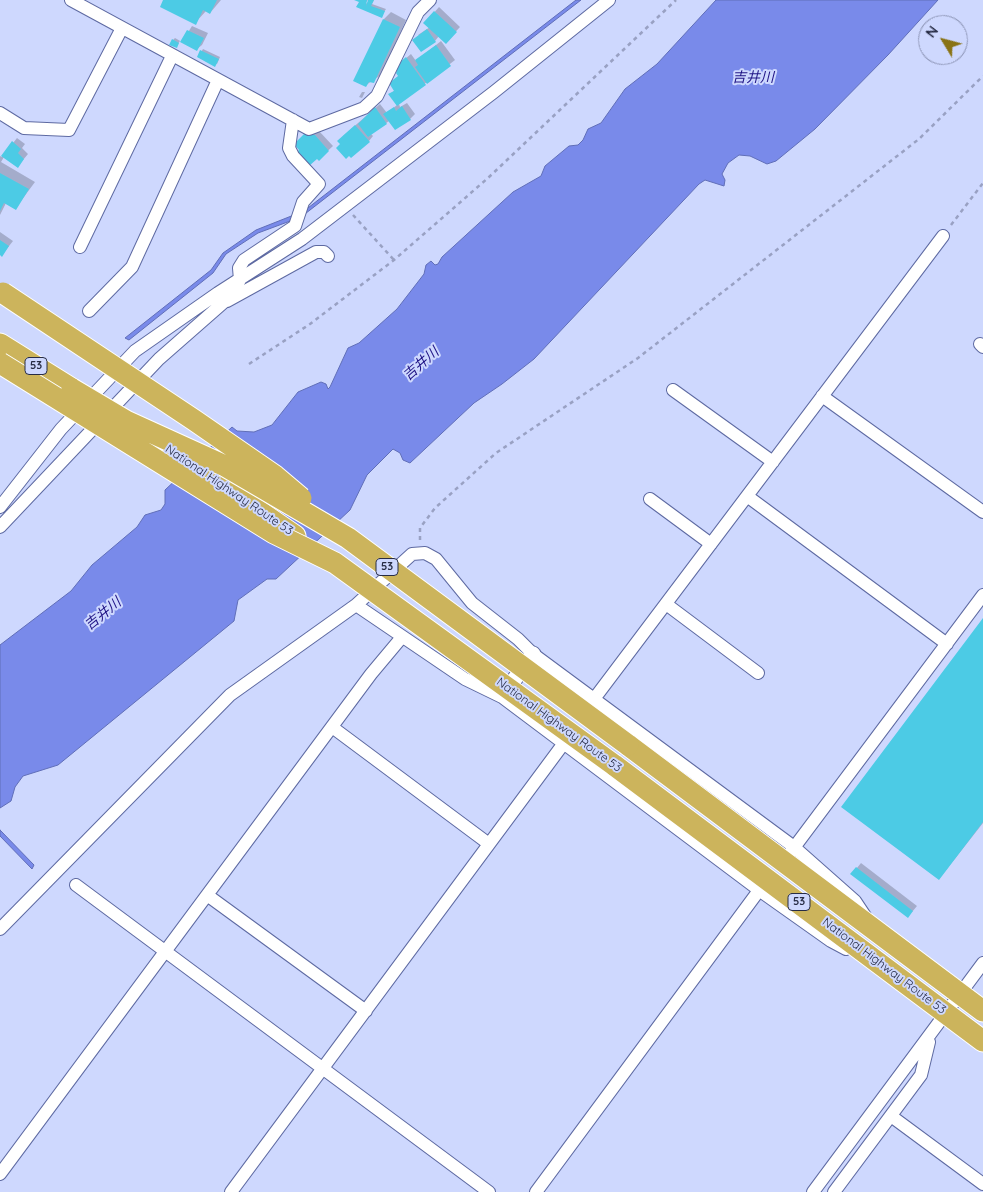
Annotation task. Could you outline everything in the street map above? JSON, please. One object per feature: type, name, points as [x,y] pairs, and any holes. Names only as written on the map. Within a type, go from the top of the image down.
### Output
[{"type":"highway","points":[[1,292],[275,476],[348,538]]},
{"type":"highway","name":"National Highway Route 53","points":[[0,344],[126,421],[229,489],[334,563],[614,765],[764,885],[896,976],[983,1041]]},
{"type":"highway","points":[[0,363],[274,533],[334,563]]},
{"type":"highway","name":"National Highway Route 53","points":[[126,421],[226,466],[348,538],[659,768],[789,854],[875,931],[983,1011]]},
{"type":"highway","points":[[659,768],[699,810],[760,857],[765,865],[764,885]]},
{"type":"highway","points":[[789,854],[780,876],[785,883],[840,924],[896,976]]},
{"type":"street","points":[[70,0],[309,129],[364,108],[377,96],[418,12],[430,0]]},
{"type":"street","points":[[0,507],[61,429],[135,351],[302,239],[494,92],[609,0]]},
{"type":"street","points":[[0,113],[24,128],[69,130],[122,28]]},
{"type":"street","points":[[80,247],[172,56]]},
{"type":"street","points":[[90,311],[132,267],[218,80]]},
{"type":"street","points":[[0,527],[159,359],[224,302],[240,280],[239,268],[244,260],[295,226],[303,202],[319,184],[293,156],[289,148],[293,120]]},
{"type":"street","points":[[594,699],[942,236]]},
{"type":"street","points":[[224,302],[316,252],[324,252],[328,256]]},
{"type":"street","points":[[673,390],[773,462]]},
{"type":"street","points":[[822,396],[983,512]]},
{"type":"street","points":[[747,496],[947,644]]},
{"type":"street","points":[[650,499],[712,544]]},
{"type":"street","points":[[0,929],[230,695],[356,605],[412,554],[420,553],[436,559],[472,603],[518,638],[533,654],[594,699],[789,854],[983,595]]},
{"type":"street","points":[[666,604],[758,673]]},
{"type":"street","points":[[356,605],[466,679],[502,696],[564,743],[764,885],[536,1192]]},
{"type":"street","points":[[0,1174],[332,727],[402,637]]},
{"type":"street","points":[[502,696],[533,654]]},
{"type":"street","points":[[332,727],[489,844]]},
{"type":"street","points":[[231,1192],[564,743]]},
{"type":"street","points":[[76,885],[490,1192]]},
{"type":"street","points":[[207,895],[366,1011]]},
{"type":"street","points":[[812,1192],[983,963]]},
{"type":"street","points":[[834,1192],[921,1075],[931,1035]]},
{"type":"street","points":[[891,1116],[983,1184]]},
{"type":"path","points":[[249,364],[310,324],[394,260],[488,178],[676,0]]},
{"type":"path","points":[[420,553],[420,528],[435,508],[496,453],[638,358],[919,140],[983,76]]},
{"type":"path","points":[[942,236],[983,183]]},
{"type":"path","points":[[342,209],[358,220],[394,260]]},
{"type":"water","points":[[576,0],[581,0],[301,217],[258,233],[226,254],[213,273],[129,340],[125,338],[211,270],[223,253],[256,230],[304,211]]},
{"type":"water","name":"吉井川","points":[[716,0],[938,0],[924,15],[918,15],[918,22],[815,129],[776,161],[767,164],[750,156],[739,155],[728,163],[722,174],[725,180],[724,186],[705,180],[699,184],[534,359],[474,403],[410,463],[403,460],[400,453],[393,449],[367,475],[350,510],[276,579],[267,579],[238,600],[234,621],[58,765],[23,776],[15,787],[11,801],[0,808],[0,645],[71,591],[92,565],[137,527],[145,515],[161,510],[165,504],[165,490],[232,427],[237,431],[254,432],[272,425],[298,392],[321,382],[326,384],[328,389],[348,348],[359,343],[397,309],[424,274],[426,265],[431,261],[435,265],[438,264],[442,257],[513,192],[541,176],[545,166],[569,146],[578,145],[583,140],[588,129],[601,123],[625,89],[657,64]]},
{"type":"water","points":[[0,830],[34,865],[32,869],[0,836]]},
{"type":"building","points":[[163,0],[217,0],[210,14],[203,10],[196,25],[160,7]]},
{"type":"building","points":[[354,0],[367,0],[366,6],[368,0],[374,0],[371,6],[385,11],[382,18],[356,7],[359,2]]},
{"type":"building","points":[[434,11],[457,32],[446,44],[423,23]]},
{"type":"building","points":[[383,19],[400,27],[374,83],[369,82],[366,87],[353,81]]},
{"type":"building","points":[[427,29],[436,42],[421,52],[412,40]]},
{"type":"building","points":[[187,30],[204,38],[197,51],[180,42]]},
{"type":"building","points":[[172,39],[179,43],[177,48],[169,45]]},
{"type":"building","points":[[436,45],[451,66],[427,84],[415,67],[418,65],[415,60]]},
{"type":"building","points":[[200,50],[219,59],[215,67],[197,57]]},
{"type":"building","points":[[406,57],[426,85],[397,106],[388,94],[394,91],[389,83],[398,76],[396,73],[399,63]]},
{"type":"building","points":[[402,106],[411,120],[395,130],[383,114],[394,107],[396,111]]},
{"type":"building","points":[[375,107],[387,124],[368,137],[358,124]]},
{"type":"building","points":[[355,125],[370,142],[351,158],[349,156],[346,159],[336,148],[340,144],[337,141]]},
{"type":"building","points":[[305,133],[315,135],[329,151],[319,161],[317,159],[309,166],[297,152],[299,150],[294,144]]},
{"type":"building","points":[[12,141],[21,149],[18,153],[24,159],[18,168],[1,156]]},
{"type":"building","points":[[0,173],[29,189],[16,210],[4,203],[0,211]]},
{"type":"building","points":[[0,240],[9,246],[2,257],[0,255]]},
{"type":"building","points":[[983,618],[983,822],[939,880],[841,807]]},
{"type":"building","points":[[856,867],[913,911],[908,918],[850,874]]}]
